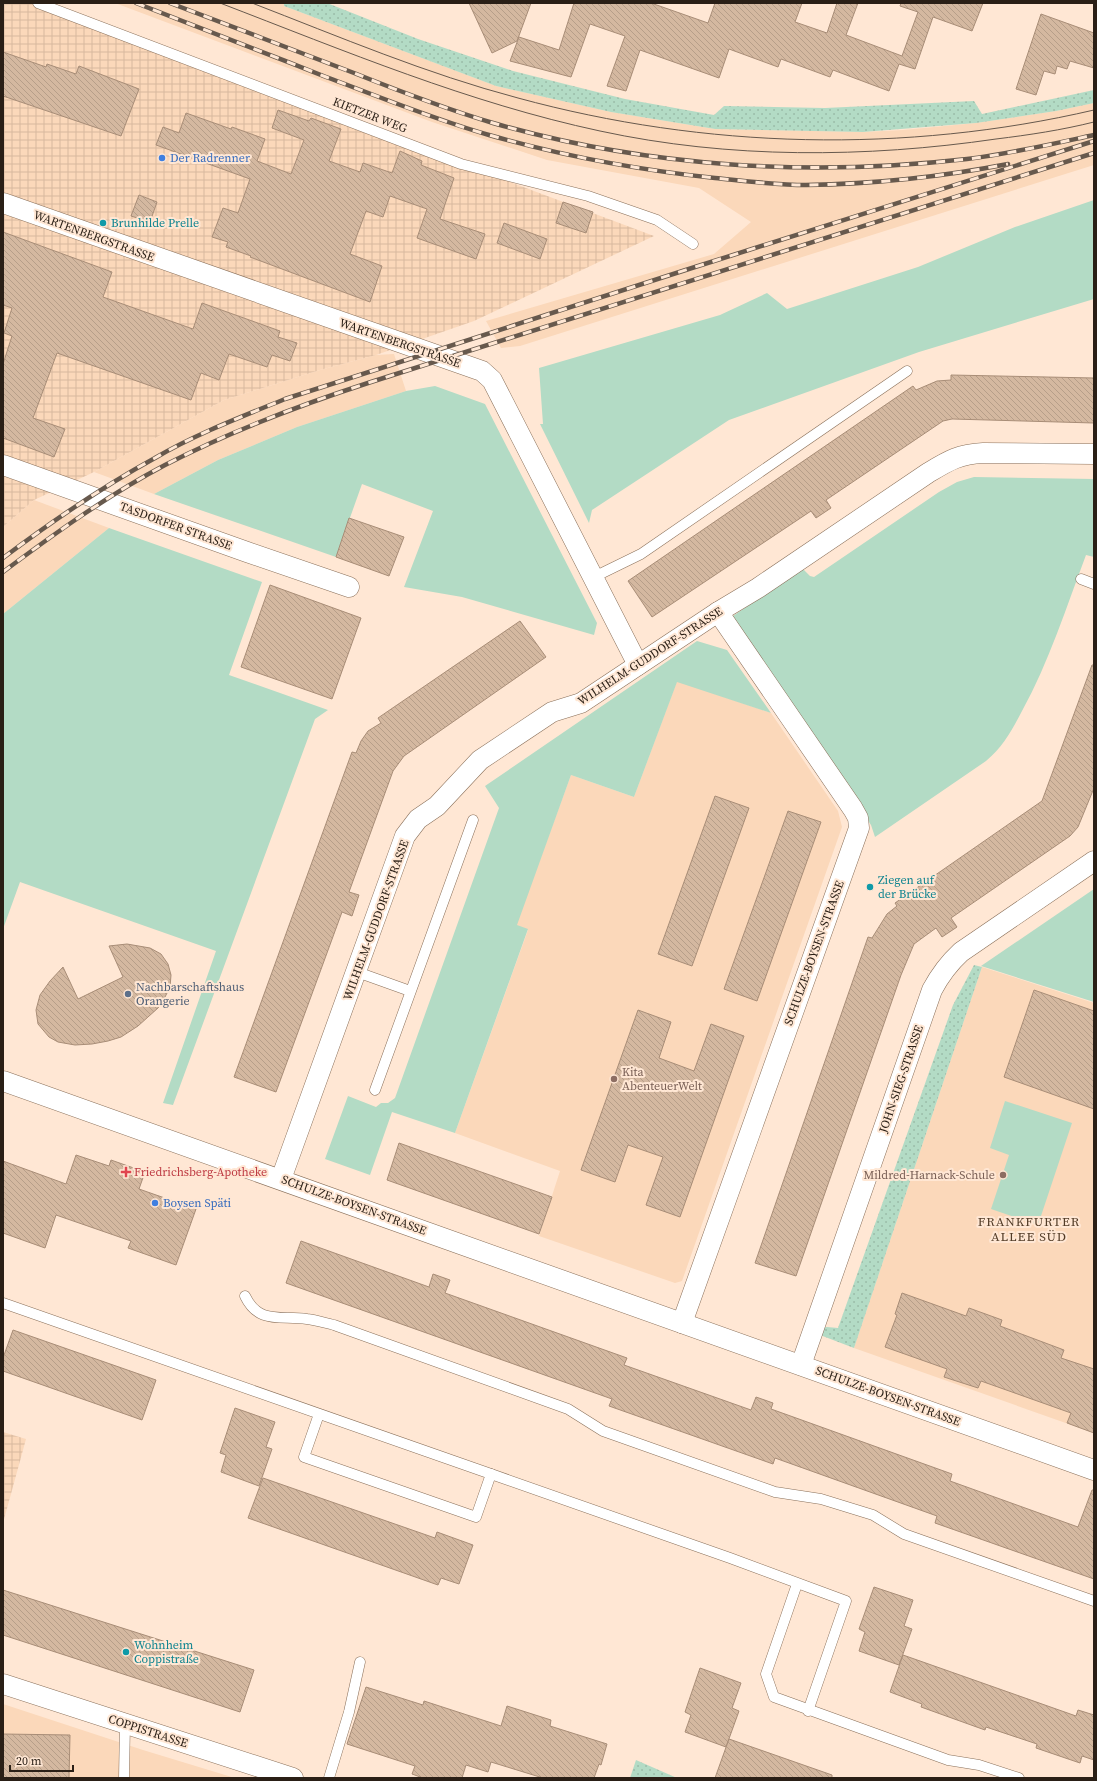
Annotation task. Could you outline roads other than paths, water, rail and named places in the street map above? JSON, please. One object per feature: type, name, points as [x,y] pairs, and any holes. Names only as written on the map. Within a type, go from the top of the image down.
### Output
[{"type":"street","name":"WARTENBERGSTRASSE","points":[[3,203],[482,371],[492,380],[638,665]]},
{"type":"street","name":"WILHELM-GUDDORF-STRASSE","points":[[281,1179],[405,836],[418,819],[437,806],[480,760],[552,712],[581,703],[718,612],[758,588],[928,473],[959,456],[983,453],[1094,454]]},
{"type":"street","name":"TASDORFER STRASSE","points":[[3,465],[247,552],[349,586]]},
{"type":"street","name":"SCHULZE-BOYSEN-STRASSE","points":[[682,1323],[859,828],[858,818],[853,809],[718,612]]},
{"type":"street","name":"JOHN-SIEG-STRASSE","points":[[800,1365],[938,978],[952,960],[962,952],[1094,861]]},
{"type":"street","name":"SCHULZE-BOYSEN-STRASSE","points":[[3,1081],[1094,1470]]},
{"type":"street","name":"COPPISTRASSE","points":[[3,1684],[293,1778]]},
{"type":"lane","name":"KIETZER WEG","points":[[38,3],[461,164],[588,196],[657,220],[693,244]]},
{"type":"lane","points":[[594,577],[641,554],[907,371]]},
{"type":"lane","points":[[1081,579],[1094,584]]},
{"type":"lane","points":[[375,1090],[473,820]]},
{"type":"lane","points":[[357,972],[410,991]]},
{"type":"lane","points":[[245,1296],[250,1306],[257,1313],[268,1317],[307,1319],[334,1325],[568,1409],[603,1431],[775,1492],[821,1499],[873,1515],[904,1534],[1094,1601]]},
{"type":"lane","points":[[3,1303],[722,1555],[846,1601],[808,1710]]},
{"type":"lane","points":[[319,1414],[304,1457],[325,1465],[476,1517],[491,1474]]},
{"type":"lane","points":[[797,1584],[766,1674],[774,1697],[948,1760],[979,1765],[1019,1778]]},
{"type":"lane","points":[[329,1778],[349,1712],[360,1662]]},
{"type":"lane","points":[[124,1778],[125,1723]]},
{"type":"tram line","points":[[220,3],[361,57],[455,91],[503,106],[600,131],[698,147],[798,153],[897,150],[1033,134],[1094,122]]},
{"type":"tram line","points":[[252,3],[450,78],[518,98],[589,115],[660,128],[733,136],[805,140],[878,139],[951,134],[1023,124],[1094,110]]},
{"type":"railway","points":[[136,3],[407,108],[489,135],[573,156],[687,175],[760,183],[806,185],[907,179],[958,173],[1008,164]]},
{"type":"railway","points":[[170,3],[405,93],[475,118],[551,138],[609,150],[728,164],[788,167],[848,167],[967,159],[1094,135]]},
{"type":"railway","points":[[3,558],[77,505],[135,469],[171,449],[235,419],[285,399],[1094,141]]},
{"type":"railway","points":[[3,572],[82,516],[123,489],[165,465],[215,441],[292,409],[371,382],[1094,153]]},
{"type":"place","name":"Der Radrenner","points":[[162,158]]},
{"type":"place","name":"Brunhilde Prelle","points":[[103,223]]},
{"type":"place","name":"Ziegen auf der Brücke","points":[[870,887]]},
{"type":"place","name":"Nachbarschaftshaus Orangerie","points":[[128,994]]},
{"type":"place","name":"Kita AbenteuerWelt","points":[[614,1079]]},
{"type":"place","name":"Friedrichsberg-Apotheke","points":[[126,1172]]},
{"type":"place","name":"Mildred-Harnack-Schule","points":[[1003,1175]]},
{"type":"place","name":"Boysen Späti","points":[[155,1203]]},
{"type":"place","name":"Wohnheim Coppistraße","points":[[126,1652]]},
{"type":"district","name":"FRANKFURTER ALLEE SÜD","points":[[1029,1228]]}]
